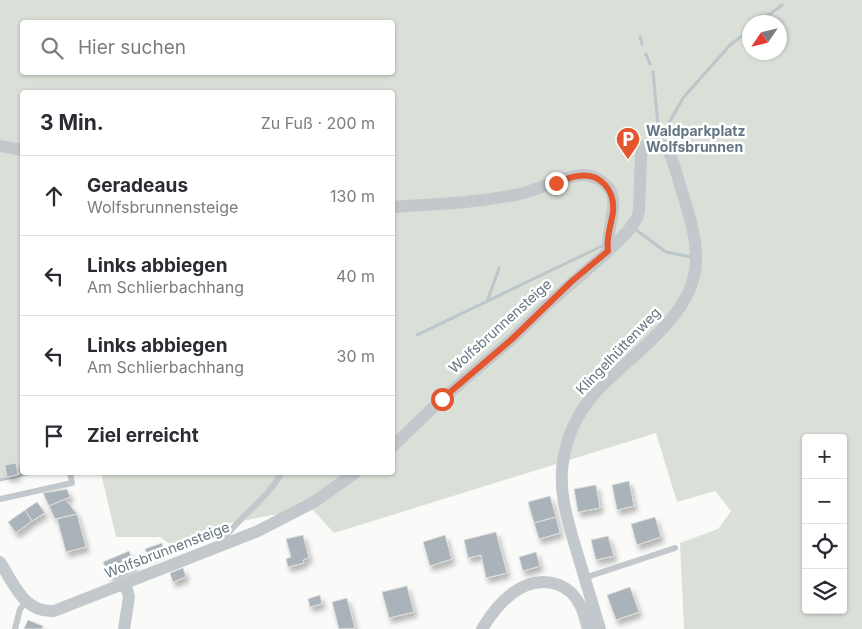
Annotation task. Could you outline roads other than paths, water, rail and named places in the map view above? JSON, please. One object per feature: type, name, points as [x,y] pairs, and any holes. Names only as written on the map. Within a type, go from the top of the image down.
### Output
[{"type":"street","name":"Klingelhüttenweg","points":[[600,629],[570,528],[562,485],[563,458],[569,438],[581,413],[591,398],[673,316],[688,292],[696,268],[695,239],[678,176],[670,154],[659,142],[650,142],[642,151],[640,204],[637,218],[628,231],[608,251]]},
{"type":"street","points":[[0,146],[20,150]]},
{"type":"street","points":[[395,208],[515,195],[576,176],[590,176],[604,183],[612,195],[613,210],[608,235],[608,251]]},
{"type":"street","name":"Wolfsbrunnensteige","points":[[395,444],[448,394],[512,339],[554,298],[608,251]]},
{"type":"street","name":"Wolfsbrunnensteige","points":[[26,602],[38,610],[54,611],[258,531],[300,510],[352,475]]},
{"type":"street","points":[[0,562],[26,602]]},
{"type":"street","points":[[482,629],[494,611],[507,597],[526,585],[543,582],[560,585],[572,594],[582,607],[588,629]]},
{"type":"street","points":[[124,629],[129,597],[125,583]]},
{"type":"lane","points":[[0,499],[72,483],[71,475]]},
{"type":"lane","points":[[218,546],[228,531],[266,495],[280,475]]},
{"type":"lane","points":[[584,578],[674,548]]},
{"type":"lane","points":[[14,629],[20,610],[26,602]]},
{"type":"waterway","points":[[768,15],[782,5]]},
{"type":"waterway","points":[[661,137],[683,98],[730,45],[742,36]]},
{"type":"waterway","points":[[640,37],[642,44]]},
{"type":"waterway","points":[[646,54],[650,64]]},
{"type":"waterway","points":[[653,72],[659,136]]},
{"type":"waterway","points":[[635,229],[666,252],[692,257]]},
{"type":"waterway","points":[[417,335],[604,245]]},
{"type":"waterway","points":[[487,302],[499,268]]},
{"type":"waterway","points":[[0,480],[22,475]]},
{"type":"place","name":"Waldparkplatz Wolfsbrunnen","points":[[628,160]]}]
